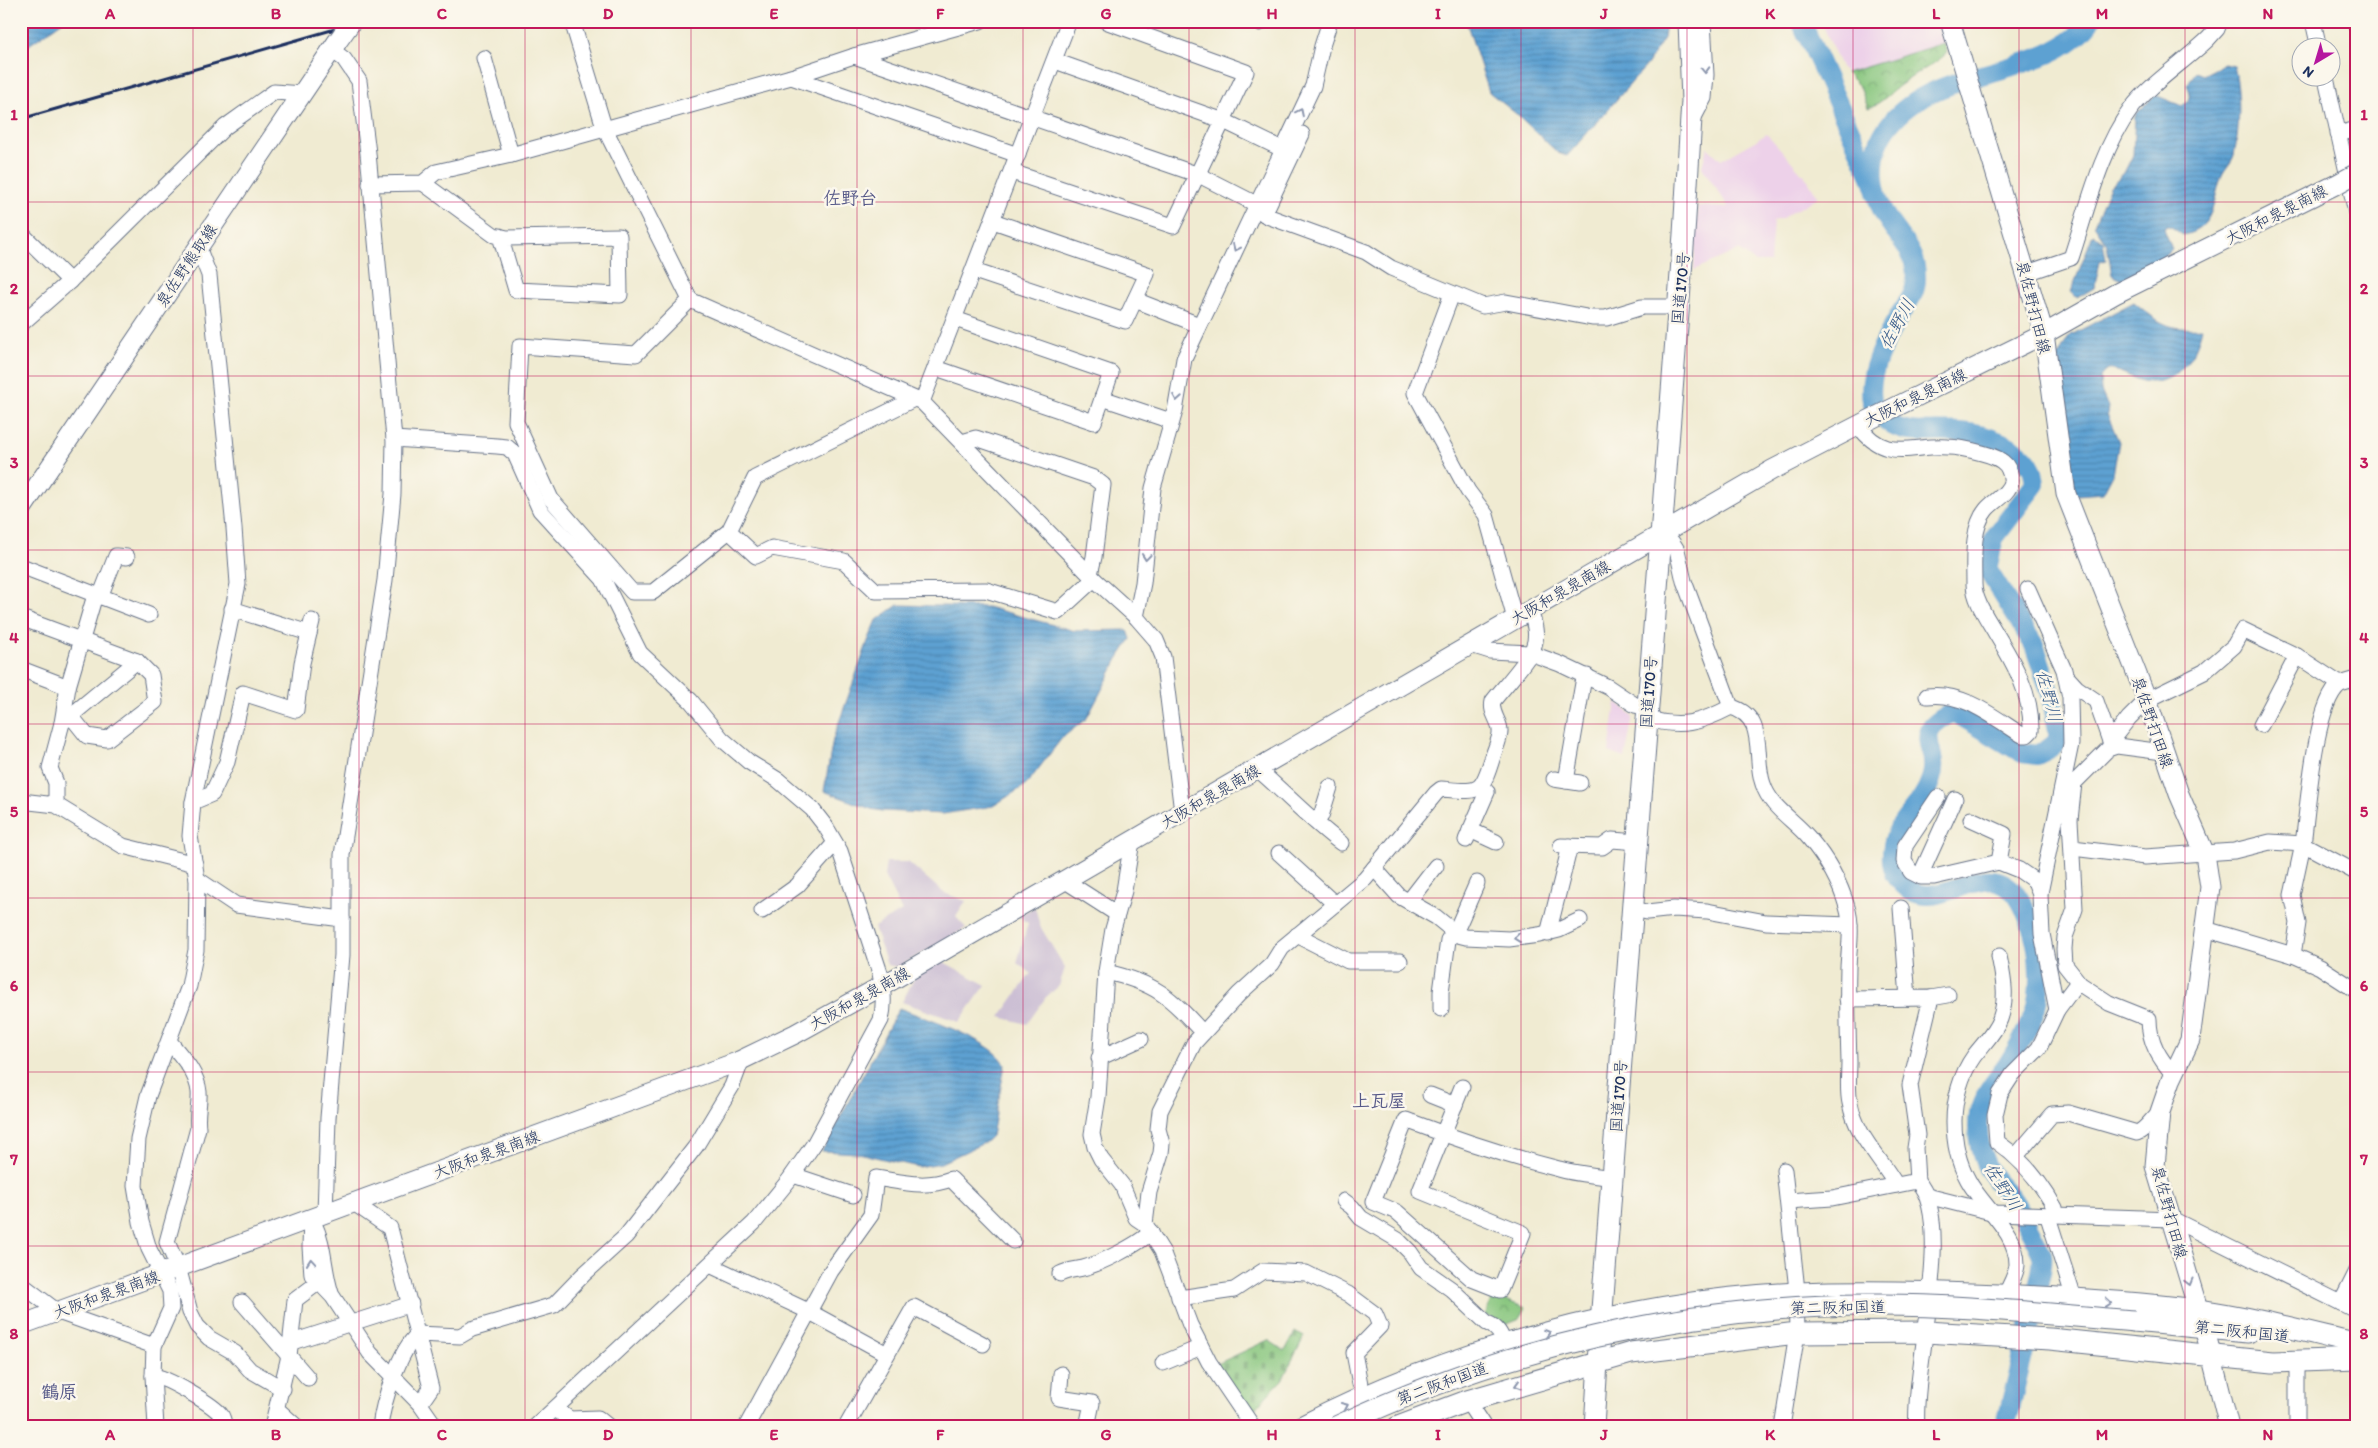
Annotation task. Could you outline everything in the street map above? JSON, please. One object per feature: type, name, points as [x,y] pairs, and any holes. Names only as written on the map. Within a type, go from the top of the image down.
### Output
[{"type":"highway","name":"国道170号","points":[[1598,1362],[1691,123],[1692,23]]},
{"type":"highway","points":[[1301,1427],[1366,1396],[1505,1345],[1602,1319],[1701,1303],[1797,1293],[1930,1292],[2065,1299],[2204,1334],[2273,1362],[2297,1361],[2355,1350]]},
{"type":"highway","name":"第二阪和国道","points":[[1336,1427],[1443,1380],[1526,1354],[1649,1324],[1726,1313],[1868,1305],[1967,1308],[2134,1328],[2355,1350]]},
{"type":"highway","name":"第二阪和国道","points":[[1365,1427],[1446,1393],[1502,1374],[1570,1355],[1646,1338],[1738,1325],[1815,1318],[1909,1319],[2134,1328]]},
{"type":"highway","points":[[1398,1427],[1467,1400],[1631,1353],[1797,1333],[1925,1332],[2050,1339],[2204,1334],[2271,1323],[2355,1350]]},
{"type":"main road","name":"泉佐野熊取線","points":[[21,510],[352,21]]},
{"type":"main road","name":"泉佐野打田線","points":[[1950,21],[2027,272],[2044,334],[2066,494],[2147,700],[2163,752],[2205,854],[2210,887],[2190,1040],[2160,1112],[2155,1166],[2172,1219],[2229,1427]]},
{"type":"main road","name":"大阪和泉泉南線","points":[[21,1325],[742,1060],[795,1034],[882,986],[1772,470],[1894,407],[2044,334],[2115,294],[2357,174]]},
{"type":"main road","points":[[1594,1427],[1598,1362]]},
{"type":"street","points":[[572,21],[604,128],[690,300],[918,401],[962,442],[1092,576],[1136,617],[1156,640],[1163,657],[1182,812]]},
{"type":"street","points":[[424,183],[436,172],[511,154],[791,77],[854,56],[980,21]]},
{"type":"street","points":[[690,300],[636,354],[520,346],[516,422],[550,499],[632,592],[653,592],[729,531],[755,478],[918,401],[936,368],[1069,21]]},
{"type":"street","points":[[1012,172],[1173,226],[1199,175],[1246,72],[1105,21]]},
{"type":"street","points":[[1256,21],[1260,23],[1261,21]]},
{"type":"street","points":[[2027,272],[2071,258],[2105,156],[2116,132],[2132,108],[2208,39],[2217,29],[2220,21]]},
{"type":"street","points":[[2313,21],[2317,38]]},
{"type":"street","points":[[2355,21],[2357,28]]},
{"type":"street","points":[[1260,209],[1282,150],[1313,86],[1329,22]]},
{"type":"street","points":[[333,1297],[325,1273],[323,1251],[318,1231],[318,1216],[342,955],[342,855],[385,580],[393,494],[394,439],[368,153],[359,81],[335,46]]},
{"type":"street","points":[[854,56],[1032,119],[1199,175],[1260,209],[1366,252],[1391,268],[1483,306],[1506,302],[1592,318],[1606,318],[1642,307],[1678,307]]},
{"type":"street","points":[[484,58],[511,154]]},
{"type":"street","points":[[1055,61],[1224,121],[1282,150]]},
{"type":"street","points":[[791,77],[1018,155]]},
{"type":"street","points":[[2328,88],[2357,217]]},
{"type":"street","points":[[21,324],[70,281],[225,127],[274,92],[303,94]]},
{"type":"street","points":[[2338,134],[2357,129]]},
{"type":"street","points":[[1136,617],[1143,583],[1153,488],[1171,421],[1184,359],[1260,209],[1303,130]]},
{"type":"street","points":[[370,184],[424,183],[494,235],[500,236],[508,238],[619,236],[620,295],[516,290],[500,236]]},
{"type":"street","points":[[974,271],[1125,321],[1147,274],[993,221]]},
{"type":"street","points":[[21,233],[70,281]]},
{"type":"street","points":[[198,247],[209,275],[238,584],[193,802],[190,836],[196,872],[196,950],[191,977],[148,1096],[138,1138],[135,1186],[141,1222],[149,1249],[170,1271],[197,1326],[209,1338],[235,1353],[250,1370],[283,1389]]},
{"type":"street","points":[[1060,1274],[1070,1269],[1083,1268],[1098,1254],[1142,1241],[1148,1228],[1149,1192],[1161,1153],[1162,1144],[1158,1129],[1160,1111],[1194,1043],[1239,994],[1272,964],[1282,948],[1366,879],[1436,793],[1441,789],[1474,791],[1481,787],[1486,779],[1500,730],[1491,708],[1493,701],[1534,649],[1535,632],[1533,617],[1522,615],[1486,515],[1468,491],[1415,393],[1452,294]]},
{"type":"street","points":[[1135,300],[1200,325]]},
{"type":"street","points":[[936,368],[1094,422],[1111,373],[955,319]]},
{"type":"street","points":[[1102,398],[1171,421]]},
{"type":"street","points":[[1863,423],[1872,440],[1887,448],[1902,451],[1947,446],[1964,449],[1993,456],[2005,464],[2010,472],[2011,482],[2008,490],[1986,510],[1978,528],[1975,538],[1974,586],[1983,611],[2019,674],[2031,713],[2031,730],[2027,734],[2022,735],[1972,704],[1956,697],[1938,694],[1927,696]]},
{"type":"street","points":[[729,531],[756,556],[772,548],[844,561],[876,591],[986,590],[1058,612],[1092,576],[1103,485],[1094,478],[976,438],[962,442]]},
{"type":"street","points":[[394,439],[507,447],[515,454],[540,510],[603,579],[640,653],[691,701],[727,743],[749,762],[778,780],[812,809],[835,843],[880,973],[882,986],[884,1006],[881,1020],[814,1144],[793,1175],[754,1222],[536,1427]]},
{"type":"street","points":[[1661,533],[1672,542],[1677,550],[1684,581],[1731,707]]},
{"type":"street","points":[[56,805],[56,783],[50,768],[67,720],[68,687],[80,640],[116,556],[127,557]]},
{"type":"street","points":[[21,566],[149,615]]},
{"type":"street","points":[[2028,589],[2065,675],[2070,698],[2070,820],[2075,909],[2065,937],[2064,965],[2078,982],[2109,1002],[2149,1019],[2152,1042],[2162,1062],[2174,1075]]},
{"type":"street","points":[[193,802],[212,794],[216,786],[226,762],[244,693],[296,710],[302,663],[310,627],[232,609]]},
{"type":"street","points":[[21,618],[136,660],[151,675],[155,702],[107,739],[86,736],[67,720]]},
{"type":"street","points":[[2040,895],[2070,780],[2085,770],[2111,745],[2129,718],[2147,700],[2204,672],[2234,646],[2243,630],[2297,656],[2340,684]]},
{"type":"street","points":[[1471,645],[1490,651],[1530,653],[1608,687],[1667,725],[1709,718],[1731,707],[1740,709],[1751,719],[1757,730],[1759,769],[1763,785],[1772,801],[1809,838],[1835,874],[1848,908],[1850,925],[1847,999],[1850,1102],[1868,1147],[1882,1161],[1896,1184]]},
{"type":"street","points":[[2261,725],[2297,656]]},
{"type":"street","points":[[67,720],[136,660]]},
{"type":"street","points":[[21,669],[68,687]]},
{"type":"street","points":[[2065,675],[2077,688],[2096,701],[2111,745]]},
{"type":"street","points":[[1567,781],[1569,735],[1586,676]]},
{"type":"street","points":[[2293,955],[2298,923],[2292,895],[2303,844],[2320,722],[2333,690],[2340,684],[2357,679]]},
{"type":"street","points":[[2111,745],[2163,752]]},
{"type":"street","points":[[1259,768],[1263,774],[1341,843]]},
{"type":"street","points":[[1316,822],[1322,816],[1330,787]]},
{"type":"street","points":[[1481,787],[1487,792],[1468,835],[1496,842]]},
{"type":"street","points":[[1938,797],[1905,846],[1904,861],[1911,872],[1920,876],[1934,877],[1999,862],[2019,870],[2035,881],[2040,895],[2042,934],[2057,1010]]},
{"type":"street","points":[[1920,876],[1955,799]]},
{"type":"street","points":[[21,801],[56,805],[123,846],[196,872],[236,906],[342,919]]},
{"type":"street","points":[[1924,818],[1943,826]]},
{"type":"street","points":[[1971,819],[2004,834],[1999,862]]},
{"type":"street","points":[[1548,934],[1562,899],[1565,846],[1602,847],[1612,840],[1638,842]]},
{"type":"street","points":[[1132,841],[1124,891],[1117,914],[1106,972],[1098,1097],[1092,1134],[1095,1147],[1101,1159],[1122,1186],[1136,1218],[1148,1228],[1162,1251],[1179,1298],[1209,1362],[1253,1427]]},
{"type":"street","points":[[2073,848],[2145,857],[2234,851],[2270,842],[2303,844],[2357,873]]},
{"type":"street","points":[[762,911],[796,886],[835,843]]},
{"type":"street","points":[[1279,853],[1335,904]]},
{"type":"street","points":[[1409,901],[1436,866]]},
{"type":"street","points":[[1374,868],[1399,896],[1436,917],[1454,932],[1466,937],[1487,939],[1548,934],[1580,920]]},
{"type":"street","points":[[1064,880],[1117,914]]},
{"type":"street","points":[[1441,1009],[1441,992],[1448,940],[1454,932],[1477,884]]},
{"type":"street","points":[[1901,908],[1908,998]]},
{"type":"street","points":[[1633,909],[1647,912],[1674,909],[1707,911],[1766,922],[1850,925]]},
{"type":"street","points":[[2205,929],[2293,955],[2320,967],[2357,991]]},
{"type":"street","points":[[1297,935],[1348,961],[1400,961]]},
{"type":"street","points":[[1999,956],[2005,984],[2000,1019],[1995,1030],[1972,1059],[1966,1072],[1955,1103],[1954,1120],[1955,1137],[1968,1180],[2010,1238],[2017,1262],[2011,1296]]},
{"type":"street","points":[[1106,972],[1149,984],[1163,993],[1203,1033]]},
{"type":"street","points":[[2048,1215],[2055,1208],[2046,1192],[2031,1171],[1998,1142],[1995,1115],[2000,1094],[2013,1074],[2039,1048],[2057,1010],[2078,982]]},
{"type":"street","points":[[1847,999],[1931,998],[1948,995]]},
{"type":"street","points":[[1917,1427],[1915,1408],[1917,1380],[1933,1280],[1932,1223],[1927,1196],[1923,1187],[1917,1181],[1915,1148],[1917,1135],[1910,1085],[1931,998]]},
{"type":"street","points":[[1099,1058],[1141,1039]]},
{"type":"street","points":[[156,1427],[153,1376],[154,1346],[171,1308],[168,1232],[187,1175],[198,1128],[196,1114],[199,1093],[196,1079],[189,1066],[169,1042]]},
{"type":"street","points":[[380,1427],[382,1413],[394,1377],[409,1342],[418,1334],[460,1336],[472,1329],[554,1305],[583,1275],[626,1236],[690,1153],[732,1086],[742,1060]]},
{"type":"street","points":[[1462,1087],[1455,1105],[1443,1134],[1420,1191],[1523,1233],[1500,1290],[1472,1279],[1398,1212],[1373,1202],[1406,1120],[1443,1134],[1561,1170],[1612,1178]]},
{"type":"street","points":[[1430,1095],[1455,1105]]},
{"type":"street","points":[[2016,1156],[2052,1114],[2068,1113],[2137,1133],[2142,1132],[2151,1119],[2160,1112]]},
{"type":"street","points":[[1782,1427],[1797,1333],[1797,1293],[1784,1170]]},
{"type":"street","points":[[793,1175],[853,1194]]},
{"type":"street","points":[[746,1427],[831,1271],[871,1216],[876,1178],[918,1185],[934,1185],[951,1179],[1013,1241]]},
{"type":"street","points":[[1788,1201],[1832,1198],[1917,1181]]},
{"type":"street","points":[[1927,1196],[1942,1198],[1976,1210],[1993,1213],[2172,1219],[2357,1311]]},
{"type":"street","points":[[1344,1200],[1352,1206],[1361,1218],[1398,1240],[1410,1252],[1421,1268],[1451,1289],[1487,1322],[1494,1325],[1505,1345]]},
{"type":"street","points":[[354,1203],[390,1228],[431,1388],[420,1404]]},
{"type":"street","points":[[2048,1215],[2071,1289],[2065,1299]]},
{"type":"street","points":[[318,1216],[310,1247],[312,1275],[333,1297],[370,1353],[420,1404],[436,1427]]},
{"type":"street","points":[[710,1265],[808,1311],[887,1354]]},
{"type":"street","points":[[1179,1298],[1234,1290],[1263,1271],[1306,1273],[1348,1294],[1375,1314],[1380,1326],[1354,1353],[1360,1384],[1366,1396]]},
{"type":"street","points":[[2340,1303],[2357,1271]]},
{"type":"street","points":[[272,1427],[283,1389],[295,1300],[319,1282]]},
{"type":"street","points":[[21,1284],[58,1312],[154,1346]]},
{"type":"street","points":[[242,1302],[289,1350],[308,1378]]},
{"type":"street","points":[[289,1350],[350,1323],[411,1304]]},
{"type":"street","points":[[846,1427],[914,1307],[983,1344]]},
{"type":"street","points":[[1163,1363],[1201,1347]]},
{"type":"street","points":[[2297,1361],[2297,1427]]},
{"type":"street","points":[[1061,1374],[1059,1398],[1092,1403],[1087,1427]]},
{"type":"street","points":[[153,1376],[162,1377],[176,1383],[221,1415],[225,1427]]},
{"type":"street","points":[[1467,1400],[1484,1427]]},
{"type":"street","points":[[555,1408],[570,1419],[598,1418],[608,1427]]},
{"type":"street","points":[[277,1409],[297,1427]]},
{"type":"shaded area","points":[[1821,21],[1937,21],[1944,43],[1846,73],[1841,67]]},
{"type":"shaded area","points":[[1767,134],[1808,180],[1818,197],[1781,219],[1773,221],[1770,262],[1755,262],[1739,250],[1694,270],[1698,206],[1726,208],[1728,206],[1702,167],[1707,147],[1721,160]]},
{"type":"shaded area","points":[[1616,702],[1633,716],[1625,758],[1609,752]]},
{"type":"shaded area","points":[[886,862],[908,862],[944,893],[966,901],[956,917],[966,928],[898,967],[887,965],[874,927],[902,911],[884,876]]},
{"type":"shaded area","points":[[1035,907],[1040,926],[1065,968],[1059,986],[1046,997],[1027,1024],[1000,1017],[1031,973],[1017,963],[1028,923],[1018,916]]},
{"type":"shaded area","points":[[942,961],[986,985],[959,1022],[902,1002],[915,977]]},
{"type":"green space","points":[[1944,43],[1947,53],[1942,58],[1868,108],[1860,87],[1846,73]]},
{"type":"green space","points":[[1494,1292],[1503,1296],[1502,1299],[1526,1308],[1520,1319],[1505,1325],[1485,1315]]},
{"type":"green space","points":[[1295,1332],[1304,1337],[1282,1380],[1250,1413],[1215,1365],[1268,1340],[1285,1351]]},
{"type":"water","points":[[21,21],[63,21],[29,45],[21,57]]},
{"type":"water","points":[[1466,21],[1666,21],[1664,38],[1647,65],[1567,156],[1558,153],[1520,117],[1489,92]]},
{"type":"water","points":[[2224,64],[2234,66],[2239,99],[2238,133],[2234,155],[2222,175],[2210,214],[2201,227],[2183,235],[2170,226],[2166,226],[2164,229],[2172,249],[2159,262],[2122,280],[2112,275],[2107,245],[2094,225],[2110,186],[2124,173],[2133,155],[2135,115],[2155,95],[2182,106],[2188,101],[2190,93],[2187,84],[2196,72],[2203,75]]},
{"type":"water","points":[[2093,234],[2103,241],[2106,260],[2100,262],[2094,288],[2077,298],[2071,292]]},
{"type":"water","points":[[2134,302],[2151,316],[2165,324],[2180,328],[2202,328],[2199,339],[2195,349],[2182,368],[2165,380],[2154,382],[2142,381],[2111,370],[2105,371],[2100,377],[2101,391],[2108,407],[2107,414],[2119,442],[2113,474],[2103,493],[2076,495],[2055,361],[2071,335]]},
{"type":"water","points":[[898,605],[987,607],[1075,631],[1128,630],[1131,639],[1118,659],[1087,718],[1062,738],[1026,785],[993,806],[943,814],[882,811],[871,809],[824,791],[833,739],[868,641],[877,620]]},
{"type":"water","points":[[899,1008],[958,1031],[989,1048],[999,1056],[1005,1065],[992,1136],[986,1142],[941,1163],[918,1167],[858,1153],[822,1151]]},
{"type":"waterway","points":[[1801,21],[1872,179]]},
{"type":"waterway","name":"佐野川","points":[[2005,1427],[2030,1325],[2041,1273],[2042,1255],[2019,1210],[2010,1196],[1994,1178],[1984,1161],[1980,1146],[1978,1122],[1984,1100],[2008,1064],[2031,1022],[2036,1007],[2039,974],[2035,940],[2028,916],[2021,902],[2005,884],[1986,880],[1974,882],[1949,891],[1924,895],[1912,891],[1898,878],[1893,868],[1892,848],[1900,826],[1920,800],[1931,779],[1933,768],[1929,734],[1932,727],[1940,720],[1954,712],[2022,753],[2037,755],[2056,743],[2059,735],[2050,691],[2034,645],[1987,569],[1994,538],[2035,484],[2033,471],[2027,461],[2011,448],[1991,439],[1970,433],[1904,430],[1888,422],[1873,403],[1872,379],[1878,357],[1911,297],[1916,282],[1914,262],[1911,255],[1879,202],[1875,188],[1874,162],[1882,136],[1890,124],[1911,105],[1935,91],[1963,80],[2021,64],[2048,54],[2072,40],[2091,21]]},
{"type":"railway","points":[[21,119],[363,21]]},
{"type":"district","name":"佐野台","points":[[850,198]]},
{"type":"district","name":"上瓦屋","points":[[1379,1101]]},
{"type":"district","name":"鶴原","points":[[59,1392]]}]
